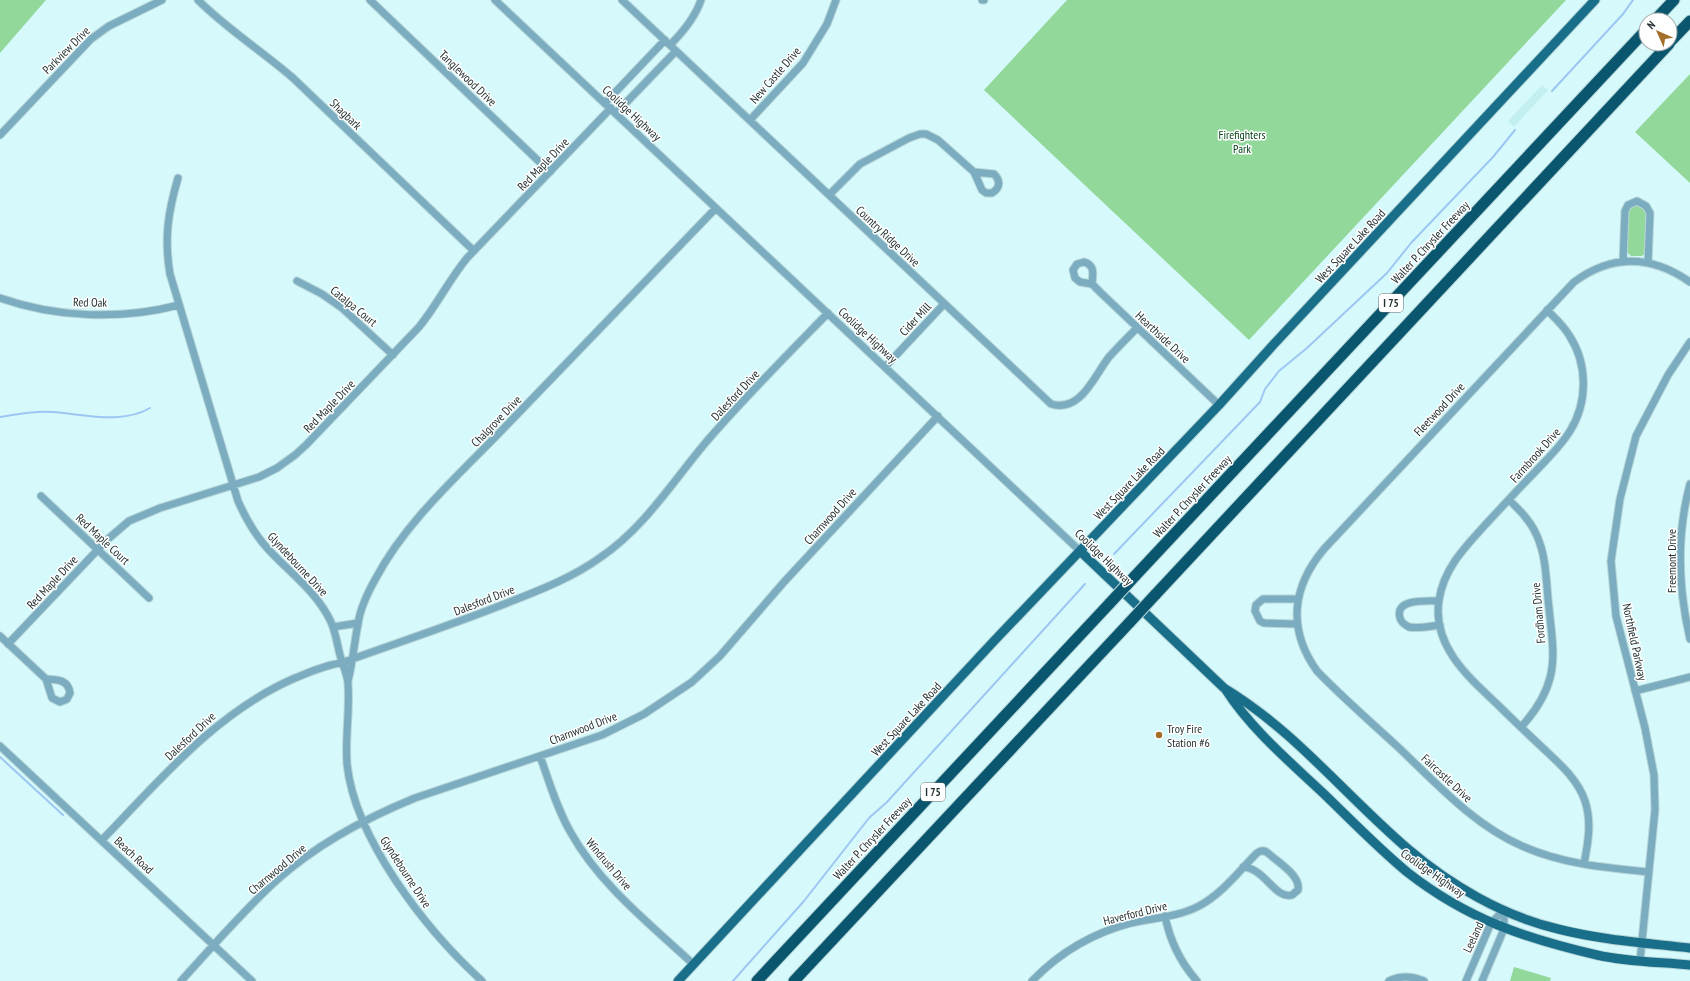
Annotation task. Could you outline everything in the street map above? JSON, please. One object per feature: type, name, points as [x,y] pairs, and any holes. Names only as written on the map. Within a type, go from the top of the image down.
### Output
[{"type":"highway","points":[[1663,12],[1674,0]]},
{"type":"highway","name":"I 75","points":[[1678,34],[1690,21]]},
{"type":"highway","name":"Walter P. Chrysler Freeway","points":[[757,981],[1638,39]]},
{"type":"highway","name":"I 75","points":[[794,981],[1661,52]]},
{"type":"main road","name":"West Square Lake Road","points":[[678,981],[994,641],[1220,405],[1595,0]]},
{"type":"main road","name":"Coolidge Highway","points":[[1080,551],[1224,688],[1236,706],[1278,750],[1393,860],[1439,894],[1504,929],[1569,949],[1597,955],[1690,965]]},
{"type":"main road","name":"Coolidge Highway","points":[[1224,688],[1242,698],[1289,737],[1389,832],[1422,860],[1456,884],[1504,910],[1558,929],[1602,938],[1690,948]]},
{"type":"street","name":"Parkview Drive","points":[[0,135],[91,40],[110,26],[162,0]]},
{"type":"street","name":"Shagbark","points":[[198,0],[231,30],[293,78],[474,252]]},
{"type":"street","name":"Tanglewood Drive","points":[[370,0],[550,172]]},
{"type":"street","name":"Coolidge Highway","points":[[495,0],[1080,551]]},
{"type":"street","name":"Country Ridge Drive","points":[[622,0],[1046,400],[1057,406],[1069,405],[1079,398],[1109,357],[1137,328]]},
{"type":"street","points":[[611,108],[690,24],[701,0]]},
{"type":"street","name":"New Castle Drive","points":[[750,120],[803,63],[827,24],[836,0]]},
{"type":"street","points":[[611,108],[670,45]]},
{"type":"street","name":"Red Maple Drive","points":[[8,644],[98,549],[122,526],[137,517],[160,508],[233,486],[268,473],[298,452],[393,355],[426,318],[449,282],[474,252],[611,108]]},
{"type":"street","points":[[828,195],[860,164],[904,140],[920,134],[926,134],[938,140],[974,172]]},
{"type":"street","name":"Glyndebourne Drive","points":[[178,178],[168,217],[166,240],[170,274],[233,486],[242,509],[253,530],[267,548],[312,593],[327,614],[333,627],[341,663],[348,682],[347,765],[353,792],[363,822],[381,857],[411,902],[449,948],[482,981]]},
{"type":"street","points":[[1623,262],[1625,211],[1628,205],[1637,201],[1646,206],[1650,213],[1648,263]]},
{"type":"street","name":"Chalgrove Drive","points":[[348,682],[354,659],[358,623],[375,580],[393,549],[408,530],[446,489],[716,208]]},
{"type":"street","name":"Fleetwood Drive","points":[[1297,611],[1298,599],[1306,574],[1324,549],[1547,310],[1582,276],[1600,267],[1623,262],[1648,263],[1673,271],[1690,282]]},
{"type":"street","name":"Catalpa Court","points":[[297,281],[322,294],[342,308],[393,355]]},
{"type":"street","name":"Hearthside Drive","points":[[1092,284],[1220,405]]},
{"type":"street","name":"Red Oak","points":[[0,298],[47,310],[83,314],[137,314],[158,311],[179,305]]},
{"type":"street","name":"Cider Mill","points":[[885,367],[944,304]]},
{"type":"street","name":"Farmbrook Drive","points":[[1547,310],[1567,332],[1577,351],[1583,372],[1583,395],[1580,409],[1570,431],[1553,453],[1456,557],[1444,582],[1439,601],[1440,625],[1446,646],[1456,662],[1478,686],[1565,770],[1580,791],[1587,812],[1589,831],[1589,840],[1584,864]]},
{"type":"street","name":"Dalesford Drive","points":[[102,840],[172,768],[224,719],[257,697],[282,684],[327,666],[354,659],[487,611],[542,589],[577,572],[602,557],[627,536],[653,509],[721,425],[828,313]]},
{"type":"street","name":"Northfield Parkway","points":[[1640,960],[1655,810],[1654,775],[1649,742],[1616,616],[1611,561],[1620,499],[1636,436],[1668,374],[1690,342]]},
{"type":"street","name":"Charnwood Drive","points":[[182,981],[258,898],[292,868],[320,848],[363,822],[400,804],[444,787],[596,737],[624,724],[664,702],[692,682],[720,656],[788,577],[938,416]]},
{"type":"street","name":"Freemont Drive","points":[[1690,484],[1681,530],[1680,562],[1681,595],[1690,639]]},
{"type":"street","name":"Red Maple Court","points":[[41,496],[150,598]]},
{"type":"street","name":"Fordham Drive","points":[[1509,500],[1527,518],[1537,535],[1541,546],[1545,568],[1552,652],[1552,668],[1546,692],[1540,703],[1521,727]]},
{"type":"street","points":[[1297,624],[1268,624],[1260,621],[1255,611],[1256,605],[1263,599],[1298,599]]},
{"type":"street","points":[[1439,601],[1408,603],[1402,608],[1400,615],[1402,622],[1409,627],[1440,625]]},
{"type":"street","name":"Faircastle Drive","points":[[1297,611],[1297,624],[1305,650],[1317,671],[1486,826],[1522,846],[1554,858],[1584,864],[1649,872]]},
{"type":"street","points":[[333,627],[358,623]]},
{"type":"street","points":[[0,636],[46,679]]},
{"type":"street","points":[[1635,691],[1690,677]]},
{"type":"street","name":"Beach Road","points":[[0,746],[252,981]]},
{"type":"street","name":"Windrush Drive","points":[[540,756],[565,822],[587,858],[629,904],[693,964]]},
{"type":"street","name":"Haverford Drive","points":[[1032,981],[1058,958],[1093,937],[1130,923],[1188,911],[1209,900],[1257,853],[1265,851],[1295,877],[1298,883],[1298,890],[1292,895],[1282,895],[1256,870],[1243,868]]},
{"type":"street","name":"Leeland","points":[[1466,981],[1491,923],[1504,910]]},
{"type":"street","name":"Leeland","points":[[1482,981],[1504,929],[1504,910]]},
{"type":"street","points":[[1165,916],[1170,938],[1182,961],[1197,981]]},
{"type":"street","points":[[1389,981],[1403,976],[1413,977],[1424,981]]},
{"type":"shaded area","points":[[1542,85],[1548,90],[1514,127],[1508,121]]},
{"type":"green space","points":[[0,0],[46,0],[0,53]]},
{"type":"green space","name":"Firefighters Park","points":[[1067,0],[1566,0],[1249,340],[984,90]]},
{"type":"green space","points":[[1690,74],[1690,183],[1635,132]]},
{"type":"green space","points":[[1638,205],[1642,207],[1646,214],[1645,253],[1642,256],[1631,256],[1627,252],[1629,211],[1632,207]]},
{"type":"green space","points":[[1514,967],[1551,978],[1550,981],[1510,981]]},
{"type":"waterway","points":[[1552,91],[1623,14],[1633,0]]},
{"type":"waterway","points":[[1114,554],[1260,402],[1265,389],[1279,371],[1307,348],[1387,273],[1411,243],[1493,157],[1515,130]]},
{"type":"waterway","points":[[0,417],[46,412],[115,417],[139,413],[150,408]]},
{"type":"waterway","points":[[733,981],[804,901],[869,818],[887,802],[1085,584]]},
{"type":"waterway","points":[[0,757],[63,815]]},
{"type":"place","name":"Troy Fire Station #6","points":[[1159,735]]}]
